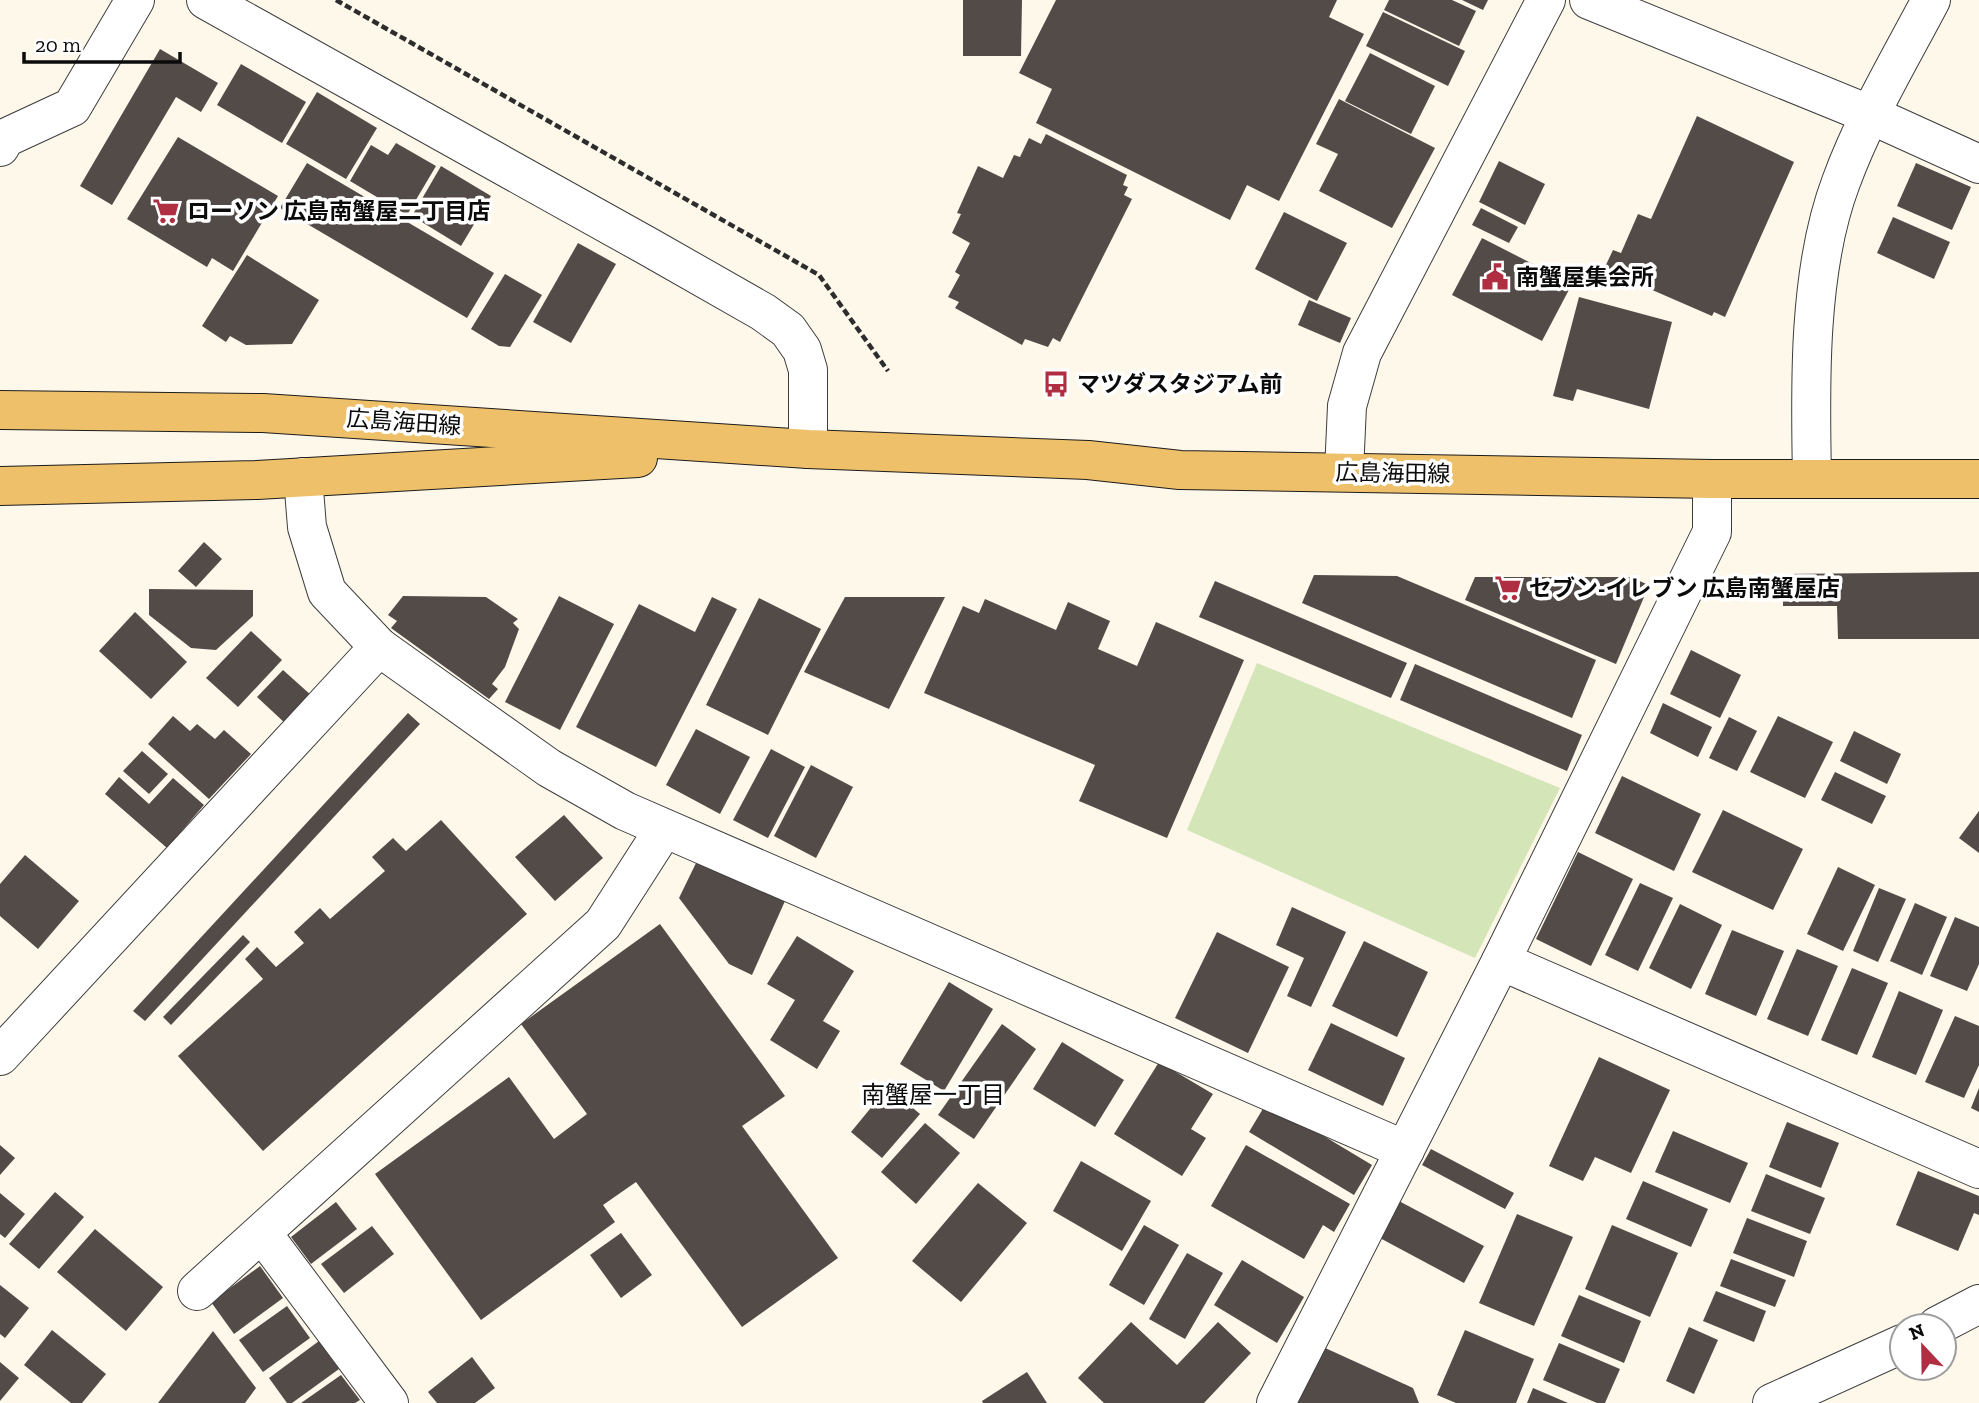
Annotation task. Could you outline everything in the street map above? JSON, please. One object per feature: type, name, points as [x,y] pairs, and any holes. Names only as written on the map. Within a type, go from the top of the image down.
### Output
[{"type":"main road","name":"広島海田線","points":[[0,410],[263,413],[808,449],[1088,460],[1180,470],[1712,479],[1979,479]]},
{"type":"main road","name":"広島海田線","points":[[0,486],[303,477],[808,449]]},
{"type":"street","points":[[0,147],[5,138],[72,107],[135,0]]},
{"type":"street","points":[[206,0],[649,247],[762,312],[788,330],[802,350],[808,370],[808,449]]},
{"type":"street","points":[[1344,472],[1347,406],[1362,353],[1546,0]]},
{"type":"street","points":[[1589,0],[1871,115],[1979,164]]},
{"type":"street","points":[[1812,477],[1811,384],[1824,240],[1841,182],[1871,115],[1931,0]]},
{"type":"street","points":[[303,477],[307,527],[327,592],[379,647],[550,768],[625,811],[664,829],[1405,1150]]},
{"type":"street","points":[[1276,1403],[1501,961],[1712,532],[1712,479]]},
{"type":"street","points":[[0,1056],[379,647]]},
{"type":"street","points":[[197,1291],[603,924],[664,829]]},
{"type":"street","points":[[1501,961],[1979,1169]]},
{"type":"street","points":[[262,1233],[389,1403]]},
{"type":"street","points":[[1958,1315],[1979,1304]]},
{"type":"street","points":[[1772,1403],[1888,1350]]},
{"type":"path","points":[[336,0],[819,275],[888,371]]},
{"type":"green space","points":[[1257,663],[1560,788],[1475,958],[1187,830]]},
{"type":"building","points":[[963,0],[1022,0],[1021,56],[963,56]]},
{"type":"building","points":[[1056,0],[1337,0],[1329,17],[1364,34],[1279,201],[1247,185],[1230,220],[1036,123],[1052,89],[1019,73]]},
{"type":"building","points":[[1389,0],[1452,0],[1476,11],[1459,46],[1384,10]]},
{"type":"building","points":[[1462,0],[1488,0],[1483,10]]},
{"type":"building","points":[[1383,12],[1465,51],[1448,86],[1366,46]]},
{"type":"building","points":[[160,49],[218,83],[201,112],[176,97],[112,205],[80,186]]},
{"type":"building","points":[[1370,53],[1435,86],[1411,134],[1345,101]]},
{"type":"building","points":[[241,64],[306,102],[282,143],[217,105]]},
{"type":"building","points":[[317,92],[377,128],[346,179],[286,144]]},
{"type":"building","points":[[1339,99],[1435,148],[1392,228],[1319,191],[1338,154],[1316,144]]},
{"type":"building","points":[[1697,116],[1794,162],[1725,317],[1714,312],[1712,316],[1604,269],[1613,250],[1621,253],[1638,214],[1651,219]]},
{"type":"building","points":[[1046,134],[1127,175],[1123,185],[1128,187],[1124,195],[1132,199],[1060,342],[1053,338],[1048,347],[1025,339],[1022,345],[955,308],[959,302],[948,297],[960,275],[955,272],[970,243],[952,233],[961,214],[957,213],[978,166],[1003,178],[1014,155],[1020,157],[1029,138],[1041,144]]},
{"type":"building","points":[[178,137],[278,196],[233,271],[212,258],[207,267],[127,219]]},
{"type":"building","points":[[396,143],[436,166],[407,215],[350,181],[371,145],[388,155]]},
{"type":"building","points":[[1499,161],[1545,184],[1525,225],[1479,202]]},
{"type":"building","points":[[307,163],[494,273],[467,318],[280,208]]},
{"type":"building","points":[[1916,163],[1971,187],[1952,230],[1897,206]]},
{"type":"building","points":[[441,166],[491,196],[461,246],[412,216]]},
{"type":"building","points":[[1481,208],[1518,227],[1509,243],[1472,225]]},
{"type":"building","points":[[1284,212],[1347,243],[1317,301],[1255,269]]},
{"type":"building","points":[[1893,217],[1950,242],[1934,279],[1877,253]]},
{"type":"building","points":[[1482,238],[1572,284],[1542,341],[1452,295]]},
{"type":"building","points":[[578,243],[616,264],[571,343],[533,322]]},
{"type":"building","points":[[247,255],[319,300],[292,344],[246,345],[230,336],[226,342],[202,326]]},
{"type":"building","points":[[505,274],[542,295],[510,347],[499,346],[471,329]]},
{"type":"building","points":[[1579,297],[1672,322],[1649,409],[1577,389],[1573,401],[1553,396]]},
{"type":"building","points":[[1309,300],[1351,318],[1340,343],[1298,325]]},
{"type":"building","points":[[204,542],[222,559],[196,587],[178,571]]},
{"type":"building","points":[[1979,572],[1979,639],[1838,639],[1837,606],[1783,606],[1783,574]]},
{"type":"building","points":[[1314,575],[1397,576],[1596,660],[1572,718],[1302,603]]},
{"type":"building","points":[[1475,577],[1630,577],[1649,585],[1616,664],[1465,600]]},
{"type":"building","points":[[1215,581],[1407,663],[1391,698],[1199,617]]},
{"type":"building","points":[[149,589],[253,590],[253,616],[216,650],[191,648],[149,615]]},
{"type":"building","points":[[403,596],[486,597],[518,619],[513,623],[519,629],[505,667],[492,684],[498,689],[489,699],[391,628],[397,621],[388,615]]},
{"type":"building","points":[[559,596],[614,624],[560,730],[505,702]]},
{"type":"building","points":[[712,597],[737,609],[656,767],[576,727],[639,604],[695,632]]},
{"type":"building","points":[[845,597],[945,597],[889,709],[804,672]]},
{"type":"building","points":[[759,598],[821,629],[768,735],[706,705]]},
{"type":"building","points":[[985,599],[1056,630],[1068,602],[1110,621],[1098,649],[1137,666],[1156,622],[1244,660],[1167,838],[1079,801],[1095,765],[924,693],[963,606],[979,613]]},
{"type":"building","points":[[135,612],[187,662],[151,699],[99,651]]},
{"type":"building","points":[[251,631],[282,660],[238,707],[206,678]]},
{"type":"building","points":[[1691,650],[1741,675],[1720,718],[1670,694]]},
{"type":"building","points":[[1415,664],[1582,735],[1567,771],[1400,700]]},
{"type":"building","points":[[283,670],[312,696],[286,724],[257,697]]},
{"type":"building","points":[[1663,703],[1712,727],[1698,757],[1650,733]]},
{"type":"building","points":[[408,713],[420,724],[145,1021],[133,1011]]},
{"type":"building","points":[[173,716],[190,731],[197,724],[215,739],[224,730],[251,754],[209,799],[148,744]]},
{"type":"building","points":[[1778,716],[1833,742],[1805,798],[1750,772]]},
{"type":"building","points":[[1729,717],[1757,731],[1737,771],[1709,758]]},
{"type":"building","points":[[696,729],[750,757],[720,814],[666,785]]},
{"type":"building","points":[[1854,731],[1901,754],[1887,784],[1840,761]]},
{"type":"building","points":[[771,749],[805,767],[768,838],[733,820]]},
{"type":"building","points":[[142,751],[168,774],[149,794],[123,771]]},
{"type":"building","points":[[811,765],[853,787],[816,858],[774,836]]},
{"type":"building","points":[[1835,772],[1886,796],[1872,824],[1821,800]]},
{"type":"building","points":[[1622,776],[1701,814],[1674,871],[1595,833]]},
{"type":"building","points":[[119,777],[149,804],[173,778],[204,805],[167,848],[105,794]]},
{"type":"building","points":[[1723,810],[1803,849],[1773,910],[1692,872]]},
{"type":"building","points":[[1979,811],[1979,853],[1959,838]]},
{"type":"building","points":[[564,815],[603,858],[555,901],[515,857]]},
{"type":"building","points":[[441,820],[527,914],[263,1151],[178,1056],[263,979],[245,959],[257,947],[276,967],[304,943],[294,932],[320,908],[330,919],[385,871],[372,857],[393,838],[406,851]]},
{"type":"building","points":[[1578,852],[1633,879],[1591,966],[1536,939]]},
{"type":"building","points":[[25,855],[79,901],[38,949],[0,916],[0,884]]},
{"type":"building","points":[[697,861],[785,901],[752,975],[729,964],[679,898]]},
{"type":"building","points":[[1838,867],[1875,885],[1843,951],[1807,934]]},
{"type":"building","points":[[1640,883],[1673,898],[1638,971],[1605,955]]},
{"type":"building","points":[[1879,888],[1906,899],[1878,962],[1853,951]]},
{"type":"building","points":[[1915,903],[1947,917],[1922,975],[1890,961]]},
{"type":"building","points":[[1680,904],[1722,925],[1691,989],[1649,968]]},
{"type":"building","points":[[1292,907],[1346,932],[1311,1007],[1287,996],[1304,958],[1276,945]]},
{"type":"building","points":[[1955,917],[1979,927],[1979,964],[1967,991],[1930,976]]},
{"type":"building","points":[[660,924],[785,1096],[742,1126],[838,1258],[742,1327],[636,1182],[603,1205],[615,1222],[481,1320],[375,1174],[509,1077],[554,1139],[587,1114],[521,1024]]},
{"type":"building","points":[[1732,930],[1784,951],[1756,1016],[1705,994]]},
{"type":"building","points":[[1217,932],[1289,967],[1248,1053],[1175,1018]]},
{"type":"building","points":[[243,935],[250,942],[171,1025],[163,1017]]},
{"type":"building","points":[[797,936],[854,971],[823,1021],[840,1031],[817,1069],[770,1040],[795,1000],[767,984]]},
{"type":"building","points":[[1364,941],[1428,972],[1397,1037],[1332,1006]]},
{"type":"building","points":[[1797,949],[1838,966],[1808,1036],[1767,1019]]},
{"type":"building","points":[[1852,968],[1888,983],[1857,1055],[1821,1040]]},
{"type":"building","points":[[949,982],[993,1009],[944,1091],[900,1064]]},
{"type":"building","points":[[1899,991],[1943,1010],[1916,1075],[1872,1057]]},
{"type":"building","points":[[1955,1016],[1979,1026],[1979,1065],[1964,1098],[1925,1082]]},
{"type":"building","points":[[1331,1023],[1405,1058],[1383,1106],[1308,1070]]},
{"type":"building","points":[[1002,1024],[1036,1049],[974,1139],[938,1115]]},
{"type":"building","points":[[1062,1042],[1124,1080],[1095,1127],[1033,1089]]},
{"type":"building","points":[[1599,1057],[1670,1090],[1631,1173],[1595,1157],[1583,1181],[1549,1166]]},
{"type":"building","points":[[1159,1062],[1213,1094],[1191,1129],[1206,1138],[1182,1176],[1114,1134]]},
{"type":"building","points":[[888,1087],[920,1114],[882,1158],[851,1132]]},
{"type":"building","points":[[1979,1088],[1979,1112],[1971,1108]]},
{"type":"building","points":[[1267,1102],[1372,1165],[1354,1195],[1249,1132]]},
{"type":"building","points":[[1787,1122],[1839,1143],[1821,1188],[1769,1167]]},
{"type":"building","points":[[925,1123],[960,1153],[916,1204],[881,1172]]},
{"type":"building","points":[[1673,1131],[1748,1163],[1730,1203],[1655,1172]]},
{"type":"building","points":[[0,1145],[15,1158],[0,1175]]},
{"type":"building","points":[[1246,1145],[1350,1204],[1334,1232],[1323,1225],[1304,1259],[1211,1206]]},
{"type":"building","points":[[1431,1149],[1514,1193],[1505,1209],[1422,1165]]},
{"type":"building","points":[[1081,1161],[1151,1201],[1122,1251],[1053,1211]]},
{"type":"building","points":[[1918,1171],[1979,1196],[1979,1215],[1974,1213],[1958,1251],[1896,1225]]},
{"type":"building","points":[[1766,1174],[1825,1198],[1810,1234],[1751,1211]]},
{"type":"building","points":[[1643,1181],[1708,1209],[1691,1247],[1626,1219]]},
{"type":"building","points":[[978,1183],[1027,1223],[961,1302],[912,1261]]},
{"type":"building","points":[[55,1192],[84,1217],[39,1269],[9,1244]]},
{"type":"building","points":[[0,1193],[25,1214],[5,1238],[0,1234]]},
{"type":"building","points":[[1397,1200],[1484,1246],[1464,1283],[1378,1237]]},
{"type":"building","points":[[336,1202],[357,1229],[311,1264],[291,1237]]},
{"type":"building","points":[[1517,1214],[1573,1237],[1534,1326],[1479,1303]]},
{"type":"building","points":[[1747,1218],[1807,1241],[1794,1277],[1733,1253]]},
{"type":"building","points":[[1144,1225],[1179,1245],[1144,1305],[1109,1285]]},
{"type":"building","points":[[1612,1225],[1678,1253],[1650,1317],[1585,1289]]},
{"type":"building","points":[[372,1226],[394,1254],[344,1293],[321,1264]]},
{"type":"building","points":[[95,1229],[163,1287],[126,1331],[57,1272]]},
{"type":"building","points":[[621,1233],[652,1275],[621,1298],[590,1255]]},
{"type":"building","points":[[1187,1253],[1223,1273],[1185,1339],[1149,1319]]},
{"type":"building","points":[[1731,1259],[1786,1280],[1775,1307],[1720,1286]]},
{"type":"building","points":[[1242,1260],[1304,1297],[1277,1343],[1214,1305]]},
{"type":"building","points":[[260,1266],[283,1298],[234,1334],[211,1302]]},
{"type":"building","points":[[0,1285],[29,1308],[5,1338],[0,1334]]},
{"type":"building","points":[[1716,1291],[1766,1311],[1754,1342],[1703,1321]]},
{"type":"building","points":[[1579,1295],[1641,1321],[1624,1363],[1561,1336]]},
{"type":"building","points":[[287,1306],[310,1338],[263,1372],[239,1340]]},
{"type":"building","points":[[1131,1322],[1177,1365],[1218,1322],[1251,1353],[1204,1403],[1104,1403],[1078,1378]]},
{"type":"building","points":[[1689,1327],[1718,1340],[1694,1394],[1666,1381]]},
{"type":"building","points":[[52,1330],[106,1374],[82,1403],[71,1403],[24,1365]]},
{"type":"building","points":[[1465,1330],[1534,1359],[1516,1403],[1456,1403],[1437,1395]]},
{"type":"building","points":[[213,1331],[256,1388],[245,1403],[158,1403]]},
{"type":"building","points":[[319,1341],[339,1369],[292,1403],[287,1403],[269,1378]]},
{"type":"building","points":[[1559,1343],[1620,1369],[1605,1403],[1597,1403],[1543,1380]]},
{"type":"building","points":[[1323,1347],[1413,1388],[1419,1403],[1297,1403]]},
{"type":"building","points":[[472,1357],[495,1388],[475,1403],[437,1403],[428,1392]]},
{"type":"building","points":[[0,1362],[19,1378],[0,1401]]},
{"type":"building","points":[[1027,1372],[1047,1403],[983,1403],[982,1401]]},
{"type":"building","points":[[341,1375],[360,1400],[355,1403],[301,1403]]},
{"type":"building","points":[[1533,1388],[1568,1403],[1527,1403]]},
{"type":"place","name":"ローソン 広島南蟹屋二丁目店","points":[[166,211]]},
{"type":"place","name":"南蟹屋集会所","points":[[1495,277]]},
{"type":"place","name":"マツダスタジアム前","points":[[1056,384]]},
{"type":"place","name":"セブン-イレブン 広島南蟹屋店","points":[[1508,588]]},
{"type":"district","name":"南蟹屋一丁目","points":[[933,1094]]}]
